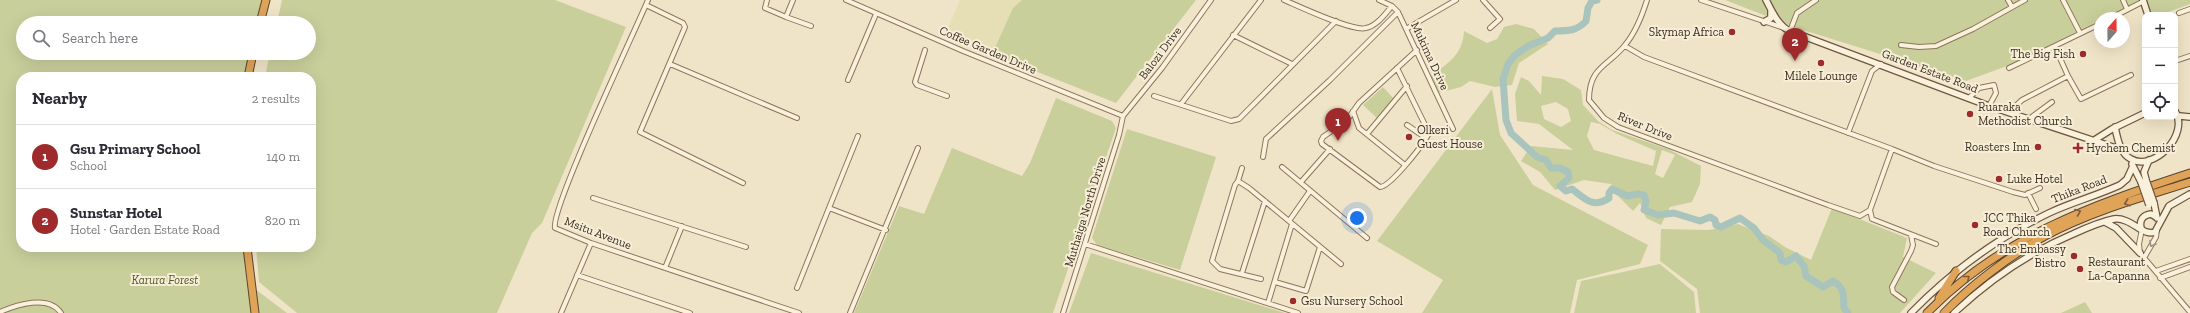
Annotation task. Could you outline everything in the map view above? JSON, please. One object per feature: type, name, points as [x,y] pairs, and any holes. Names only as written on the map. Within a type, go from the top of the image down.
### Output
[{"type":"highway","points":[[262,16],[266,0]]},
{"type":"highway","points":[[249,72],[252,60]]},
{"type":"highway","name":"Thika Road","points":[[1927,313],[1935,304],[1982,267],[2038,231],[2086,209],[2190,173]]},
{"type":"highway","points":[[1944,313],[1983,278],[2044,236],[2103,211],[2190,182]]},
{"type":"highway","points":[[248,252],[255,313]]},
{"type":"highway","points":[[1935,304],[1956,271]]},
{"type":"main road","points":[[1766,0],[1771,11],[1787,30]]},
{"type":"main road","points":[[2143,1],[2147,12]]},
{"type":"main road","points":[[1764,22],[1770,18],[1771,11]]},
{"type":"main road","name":"Garden Estate Road","points":[[1787,30],[1868,59],[1989,106],[2122,150]]},
{"type":"main road","points":[[2093,141],[2115,127],[2142,114]]},
{"type":"main road","points":[[2132,163],[2149,160],[2166,152],[2176,143],[2181,132],[2180,116],[2190,118]]},
{"type":"main road","points":[[2115,127],[2122,150],[2143,181],[2158,227]]},
{"type":"main road","points":[[2143,181],[2144,172],[2149,160]]},
{"type":"main road","name":"Thika Road","points":[[1911,313],[1956,271],[1991,245],[2022,227],[2065,206],[2120,185],[2127,179],[2132,163]]},
{"type":"main road","points":[[1954,313],[1983,287],[2016,264],[2058,241],[2103,222],[2123,219],[2150,233],[2158,227],[2169,206],[2190,194]]},
{"type":"main road","points":[[2142,229],[2142,218],[2148,214],[2151,204]]},
{"type":"main road","points":[[2148,214],[2156,217]]},
{"type":"main road","points":[[2103,222],[2116,228],[2140,253]]},
{"type":"street","name":"Msitu Avenue","points":[[648,0],[568,182],[554,221],[556,229],[591,244],[799,313]]},
{"type":"street","points":[[767,0],[765,8],[812,26]]},
{"type":"street","points":[[786,17],[793,0]]},
{"type":"street","name":"Coffee Garden Drive","points":[[846,0],[876,14],[1123,116]]},
{"type":"street","name":"Balozi Drive","points":[[1123,116],[1212,0]]},
{"type":"street","points":[[1181,104],[1261,0]]},
{"type":"street","points":[[1284,0],[1336,21],[1365,29],[1378,22],[1392,6]]},
{"type":"street","name":"Mukima Drive","points":[[1379,0],[1392,6],[1398,12],[1453,130]]},
{"type":"street","points":[[1406,29],[1456,0]]},
{"type":"street","points":[[1483,0],[1500,19],[1490,28]]},
{"type":"street","name":"River Drive","points":[[1647,0],[1638,24],[1625,46],[1596,72],[1590,90],[1590,103],[1614,126],[1747,176],[1860,216],[1870,210]]},
{"type":"street","points":[[1701,0],[1787,30],[1797,13],[1816,0]]},
{"type":"street","points":[[2008,0],[2012,7]]},
{"type":"street","points":[[1901,45],[1919,47],[1936,46],[1973,29],[2026,0]]},
{"type":"street","points":[[2063,0],[2080,33]]},
{"type":"street","points":[[2123,0],[2127,9]]},
{"type":"street","points":[[2122,12],[2143,1]]},
{"type":"street","points":[[646,5],[685,25],[670,64],[640,132],[743,183]]},
{"type":"street","points":[[2179,13],[2190,9]]},
{"type":"street","points":[[1262,157],[1266,139],[1335,75],[1398,12]]},
{"type":"street","points":[[848,80],[876,14]]},
{"type":"street","points":[[1154,96],[1231,121],[1239,119],[1336,21]]},
{"type":"street","points":[[2009,68],[2055,47],[2094,27]]},
{"type":"street","points":[[1233,35],[1292,64]]},
{"type":"street","points":[[1625,46],[1644,57],[1892,148],[1934,166],[2002,189],[2025,194],[2040,188]]},
{"type":"street","points":[[2055,47],[2079,97],[2083,99],[2131,75]]},
{"type":"street","points":[[925,50],[915,82],[920,86],[947,96]]},
{"type":"street","points":[[1397,68],[1407,86],[1428,133],[1406,165],[1386,185],[1380,187],[1322,144],[1322,139],[1348,120],[1353,111],[1397,68],[1417,50]]},
{"type":"street","points":[[2178,60],[2190,56]]},
{"type":"street","points":[[1868,59],[1872,71]]},
{"type":"street","points":[[670,64],[797,118]]},
{"type":"street","points":[[1848,133],[1872,71],[1881,64]]},
{"type":"street","points":[[2009,112],[2022,100],[2068,76]]},
{"type":"street","points":[[1968,98],[1979,88],[1994,85],[1996,93],[1989,106]]},
{"type":"street","points":[[1367,134],[1407,86]]},
{"type":"street","points":[[2028,119],[2052,102]]},
{"type":"street","points":[[1353,111],[1357,125],[1406,165]]},
{"type":"street","name":"Muthaiga North Drive","points":[[1063,313],[1123,116]]},
{"type":"street","points":[[1407,125],[1426,138]]},
{"type":"street","points":[[797,288],[858,136]]},
{"type":"street","points":[[850,313],[886,230],[918,148]]},
{"type":"street","points":[[1892,148],[1870,210],[1873,221],[1936,244]]},
{"type":"street","points":[[1301,182],[1330,149]]},
{"type":"street","points":[[1282,167],[1367,238]]},
{"type":"street","points":[[1242,168],[1238,182],[1235,185],[1212,261],[1220,269],[1242,273],[1261,279]]},
{"type":"street","points":[[1238,182],[1265,201],[1341,264]]},
{"type":"street","points":[[1268,303],[1291,222],[1310,191]]},
{"type":"street","points":[[2028,193],[2036,209]]},
{"type":"street","points":[[593,198],[746,247]]},
{"type":"street","points":[[1242,273],[1265,201]]},
{"type":"street","points":[[829,208],[886,230]]},
{"type":"street","points":[[665,268],[682,226]]},
{"type":"street","points":[[2144,258],[2156,237],[2158,227]]},
{"type":"street","points":[[2142,229],[2139,244],[2140,253],[2190,312]]},
{"type":"street","points":[[1904,300],[1893,292],[1892,289],[1911,251],[1913,245],[1911,235]]},
{"type":"street","points":[[561,313],[591,244]]},
{"type":"street","points":[[1085,244],[1298,313]]},
{"type":"street","points":[[1275,282],[1306,291],[1320,247]]},
{"type":"street","points":[[2156,271],[2190,259]]},
{"type":"street","points":[[2173,265],[2176,272]]},
{"type":"street","points":[[2160,278],[2190,266]]},
{"type":"street","points":[[577,274],[690,313]]},
{"type":"street","points":[[0,312],[30,303],[46,304],[58,309],[61,313]]},
{"type":"shaded area","points":[[960,0],[1022,0],[1013,8],[992,53],[946,33]]},
{"type":"green space","name":"Karura Forest","points":[[0,0],[267,0],[264,16],[16,16],[16,60],[253,60],[250,72],[16,72],[16,252],[244,252],[247,283],[287,313],[0,313]]},
{"type":"green space","points":[[282,0],[555,0],[626,27],[542,223],[532,233],[497,313],[297,313],[259,282],[256,252],[316,252],[316,72],[266,72],[269,60],[316,60],[316,16],[279,16]]},
{"type":"green space","points":[[1022,0],[1196,0],[1116,103],[992,54],[1013,8]]},
{"type":"green space","points":[[1725,0],[2190,0],[2190,4],[2169,12],[2150,12],[2147,2],[2121,12],[2094,12],[2094,23],[2007,66],[1966,81],[1800,29]]},
{"type":"green space","points":[[1516,24],[1534,29],[1548,44],[1519,63],[1512,85],[1495,87],[1470,81],[1461,87],[1438,93],[1429,77],[1448,63],[1457,53],[1461,46],[1464,31],[1487,43],[1497,39],[1504,27]]},
{"type":"green space","points":[[1542,76],[1563,79],[1581,90],[1583,105],[1598,121],[1612,130],[1668,149],[1701,166],[1700,184],[1692,202],[1670,207],[1661,225],[1646,218],[1640,203],[1633,211],[1617,195],[1611,184],[1584,180],[1555,190],[1540,172],[1521,161],[1531,146],[1573,150],[1539,124],[1517,121],[1515,94],[1521,77],[1529,81],[1541,95]],"holes":[[[1556,102],[1568,109],[1571,121],[1561,127],[1544,119],[1541,106]],[[1591,122],[1600,124],[1617,134],[1656,151],[1653,166],[1594,150],[1587,136]],[[1662,150],[1675,155],[1663,178],[1655,174]]]},
{"type":"green space","points":[[1383,87],[1395,100],[1379,120],[1363,105]]},
{"type":"green space","points":[[1492,89],[1500,135],[1533,185],[1648,245],[1640,264],[1577,280],[1570,313],[1422,313],[1443,280],[1377,241]]},
{"type":"green space","points":[[1056,98],[1112,121],[1116,128],[1053,313],[854,313],[899,206],[924,214],[952,148],[1022,176],[1030,163]]},
{"type":"green space","points":[[1127,129],[1216,157],[1180,270],[1097,245],[1092,238]]},
{"type":"green space","points":[[1832,208],[1907,238],[1903,257],[1936,273],[1900,313],[1700,313],[1697,289],[1660,261],[1661,229],[1709,230],[1738,224],[1769,236],[1785,247],[1811,260]]},
{"type":"green space","points":[[1091,253],[1285,313],[1069,313]]},
{"type":"green space","points":[[1660,264],[1694,292],[1696,313],[1574,313],[1581,281]]},
{"type":"green space","points":[[2085,302],[2092,313],[2061,313]]},
{"type":"waterway","points":[[1597,0],[1592,1],[1588,8],[1586,21],[1579,27],[1576,29],[1555,31],[1548,38],[1528,46],[1515,55],[1508,64],[1503,79],[1506,120],[1511,133],[1537,157],[1546,160],[1551,168],[1560,168],[1568,172],[1569,178],[1560,186],[1566,191],[1572,189],[1585,199],[1594,203],[1598,203],[1609,198],[1609,193],[1612,189],[1627,196],[1638,194],[1644,195],[1646,202],[1644,210],[1658,215],[1674,213],[1700,221],[1710,217],[1715,220],[1716,225],[1721,227],[1740,218],[1754,228],[1763,240],[1780,253],[1781,260],[1786,262],[1796,256],[1804,266],[1806,276],[1823,287],[1833,281],[1837,284],[1842,290],[1844,296],[1844,308],[1848,313]]},
{"type":"place","name":"Skymap Africa","points":[[1732,32]]},
{"type":"place","name":"The Big Fish","points":[[2083,54]]},
{"type":"place","name":"Sunstar Hotel","points":[[1795,61]]},
{"type":"place","name":"Milele Lounge","points":[[1821,63]]},
{"type":"place","name":"Ruaraka Methodist Church","points":[[1970,114]]},
{"type":"place","name":"Olkeri Guest House","points":[[1409,137]]},
{"type":"place","name":"Gsu Primary School","points":[[1338,141]]},
{"type":"place","name":"Roasters Inn","points":[[2038,147]]},
{"type":"place","name":"Hychem Chemist","points":[[2078,148]]},
{"type":"place","name":"Luke Hotel","points":[[1999,179]]},
{"type":"place","name":"JCC Thika Road Church","points":[[1975,225]]},
{"type":"place","name":"The Embassy Bistro","points":[[2074,256]]},
{"type":"place","name":"Restaurant La-Capanna","points":[[2080,269]]},
{"type":"place","name":"Gsu Nursery School","points":[[1293,301]]}]
